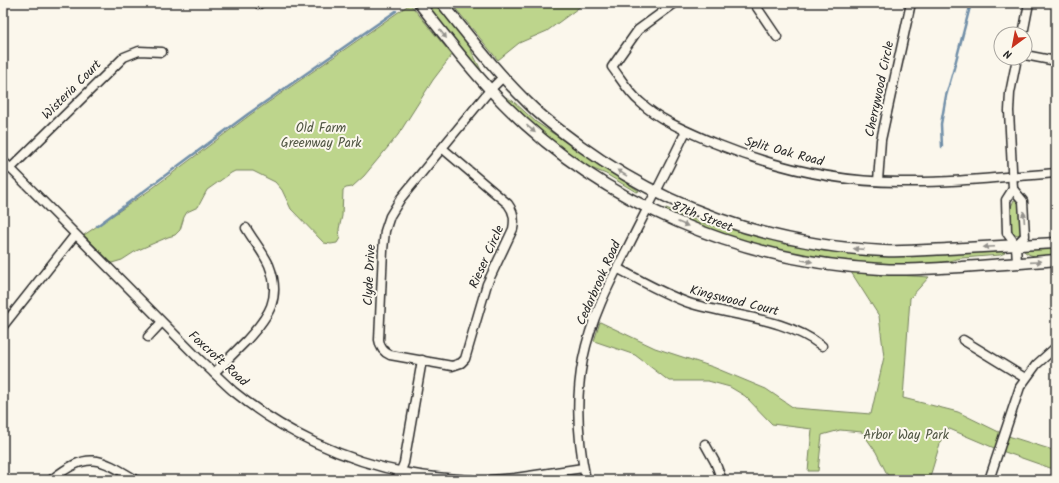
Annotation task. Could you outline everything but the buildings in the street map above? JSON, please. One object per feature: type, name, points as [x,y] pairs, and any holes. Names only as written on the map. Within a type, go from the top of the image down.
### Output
[{"type":"street","name":"87th Street","points":[[419,3],[490,90],[548,144],[584,170],[647,208],[695,230],[751,249],[800,260],[882,269],[912,269],[1056,260]]},
{"type":"street","name":"87th Street","points":[[442,3],[503,77],[530,105],[558,129],[594,155],[656,192],[704,214],[736,225],[796,240],[827,246],[887,251],[1056,243]]},
{"type":"street","name":"Split Oak Road","points":[[675,3],[638,30],[612,67],[642,104],[664,119],[686,131],[738,153],[772,164],[847,179],[898,182],[1056,173]]},
{"type":"street","points":[[754,3],[778,36]]},
{"type":"street","name":"Cherrywood Circle","points":[[878,181],[881,140],[911,3]]},
{"type":"street","points":[[1025,26],[1029,3]]},
{"type":"street","name":"Wisteria Court","points":[[10,169],[124,57],[139,51],[162,52]]},
{"type":"street","points":[[1033,57],[1056,61]]},
{"type":"street","points":[[1015,66],[1008,111],[1013,189],[1023,201],[1025,236],[1016,245]]},
{"type":"street","name":"Clyde Drive","points":[[422,360],[386,353],[380,344],[383,244],[385,231],[390,216],[402,198],[490,90],[503,77]]},
{"type":"street","name":"Cedarbrook Road","points":[[586,480],[583,468],[578,415],[580,379],[583,359],[591,328],[598,306],[686,131]]},
{"type":"street","name":"Rieser Circle","points":[[422,360],[452,366],[462,363],[465,359],[483,294],[514,229],[514,214],[508,204],[442,148]]},
{"type":"street","name":"Foxcroft Road","points":[[3,161],[161,322],[233,391],[256,408],[304,437],[348,456],[400,472],[432,477],[472,480]]},
{"type":"street","points":[[1013,189],[1006,200],[1007,233],[1016,245],[1017,263]]},
{"type":"street","points":[[214,373],[262,323],[267,316],[272,302],[274,284],[268,263],[246,228]]},
{"type":"street","points":[[3,326],[76,235]]},
{"type":"street","name":"Kingswood Court","points":[[617,268],[688,302],[791,328],[822,346]]},
{"type":"street","points":[[148,337],[161,322]]},
{"type":"street","points":[[962,340],[1025,378]]},
{"type":"street","points":[[989,480],[1015,400],[1025,378],[1043,356],[1056,346]]},
{"type":"street","points":[[397,480],[404,462],[422,360]]},
{"type":"street","points":[[705,444],[715,462],[722,480]]},
{"type":"street","points":[[51,480],[76,463],[92,460],[105,463],[136,480]]},
{"type":"street","points":[[490,480],[515,478],[583,468]]},
{"type":"green space","points":[[426,3],[436,3],[468,44],[483,74],[475,66]]},
{"type":"green space","points":[[451,3],[585,3],[547,31],[519,43],[498,60]]},
{"type":"green space","name":"Old Farm Greenway Park","points":[[410,4],[452,55],[433,80],[398,135],[364,176],[352,187],[343,190],[342,216],[339,229],[340,238],[337,243],[324,243],[291,209],[282,190],[275,182],[253,171],[235,171],[231,173],[207,190],[198,207],[187,212],[180,230],[175,235],[136,251],[122,260],[112,263],[84,235],[150,190],[250,115]]},
{"type":"green space","points":[[505,97],[513,101],[536,122],[639,191],[636,192],[606,174],[591,168],[569,153],[533,125]]},
{"type":"green space","points":[[1014,200],[1017,200],[1020,207],[1021,232],[1018,235],[1011,231],[1010,209]]},
{"type":"green space","points":[[666,208],[706,224],[825,251],[863,255],[902,256],[1000,251],[1005,253],[1000,255],[962,258],[934,264],[919,265],[878,264],[820,258],[776,250],[731,237],[668,213],[665,210]]},
{"type":"green space","points":[[1056,247],[1056,256],[1035,256],[1027,254],[1024,251],[1027,249]]},
{"type":"green space","name":"Arbor Way Park","points":[[851,272],[929,277],[910,298],[903,398],[958,412],[1005,435],[1056,451],[1056,470],[999,450],[945,427],[929,480],[890,480],[876,452],[862,432],[840,430],[822,435],[818,471],[808,471],[812,429],[772,424],[745,396],[730,387],[708,381],[669,381],[635,355],[594,341],[600,322],[655,348],[713,367],[766,389],[794,408],[871,414],[884,357],[879,316]]},
{"type":"waterway","points":[[942,147],[941,124],[946,96],[971,3]]},
{"type":"waterway","points":[[97,226],[248,114],[396,11]]}]
